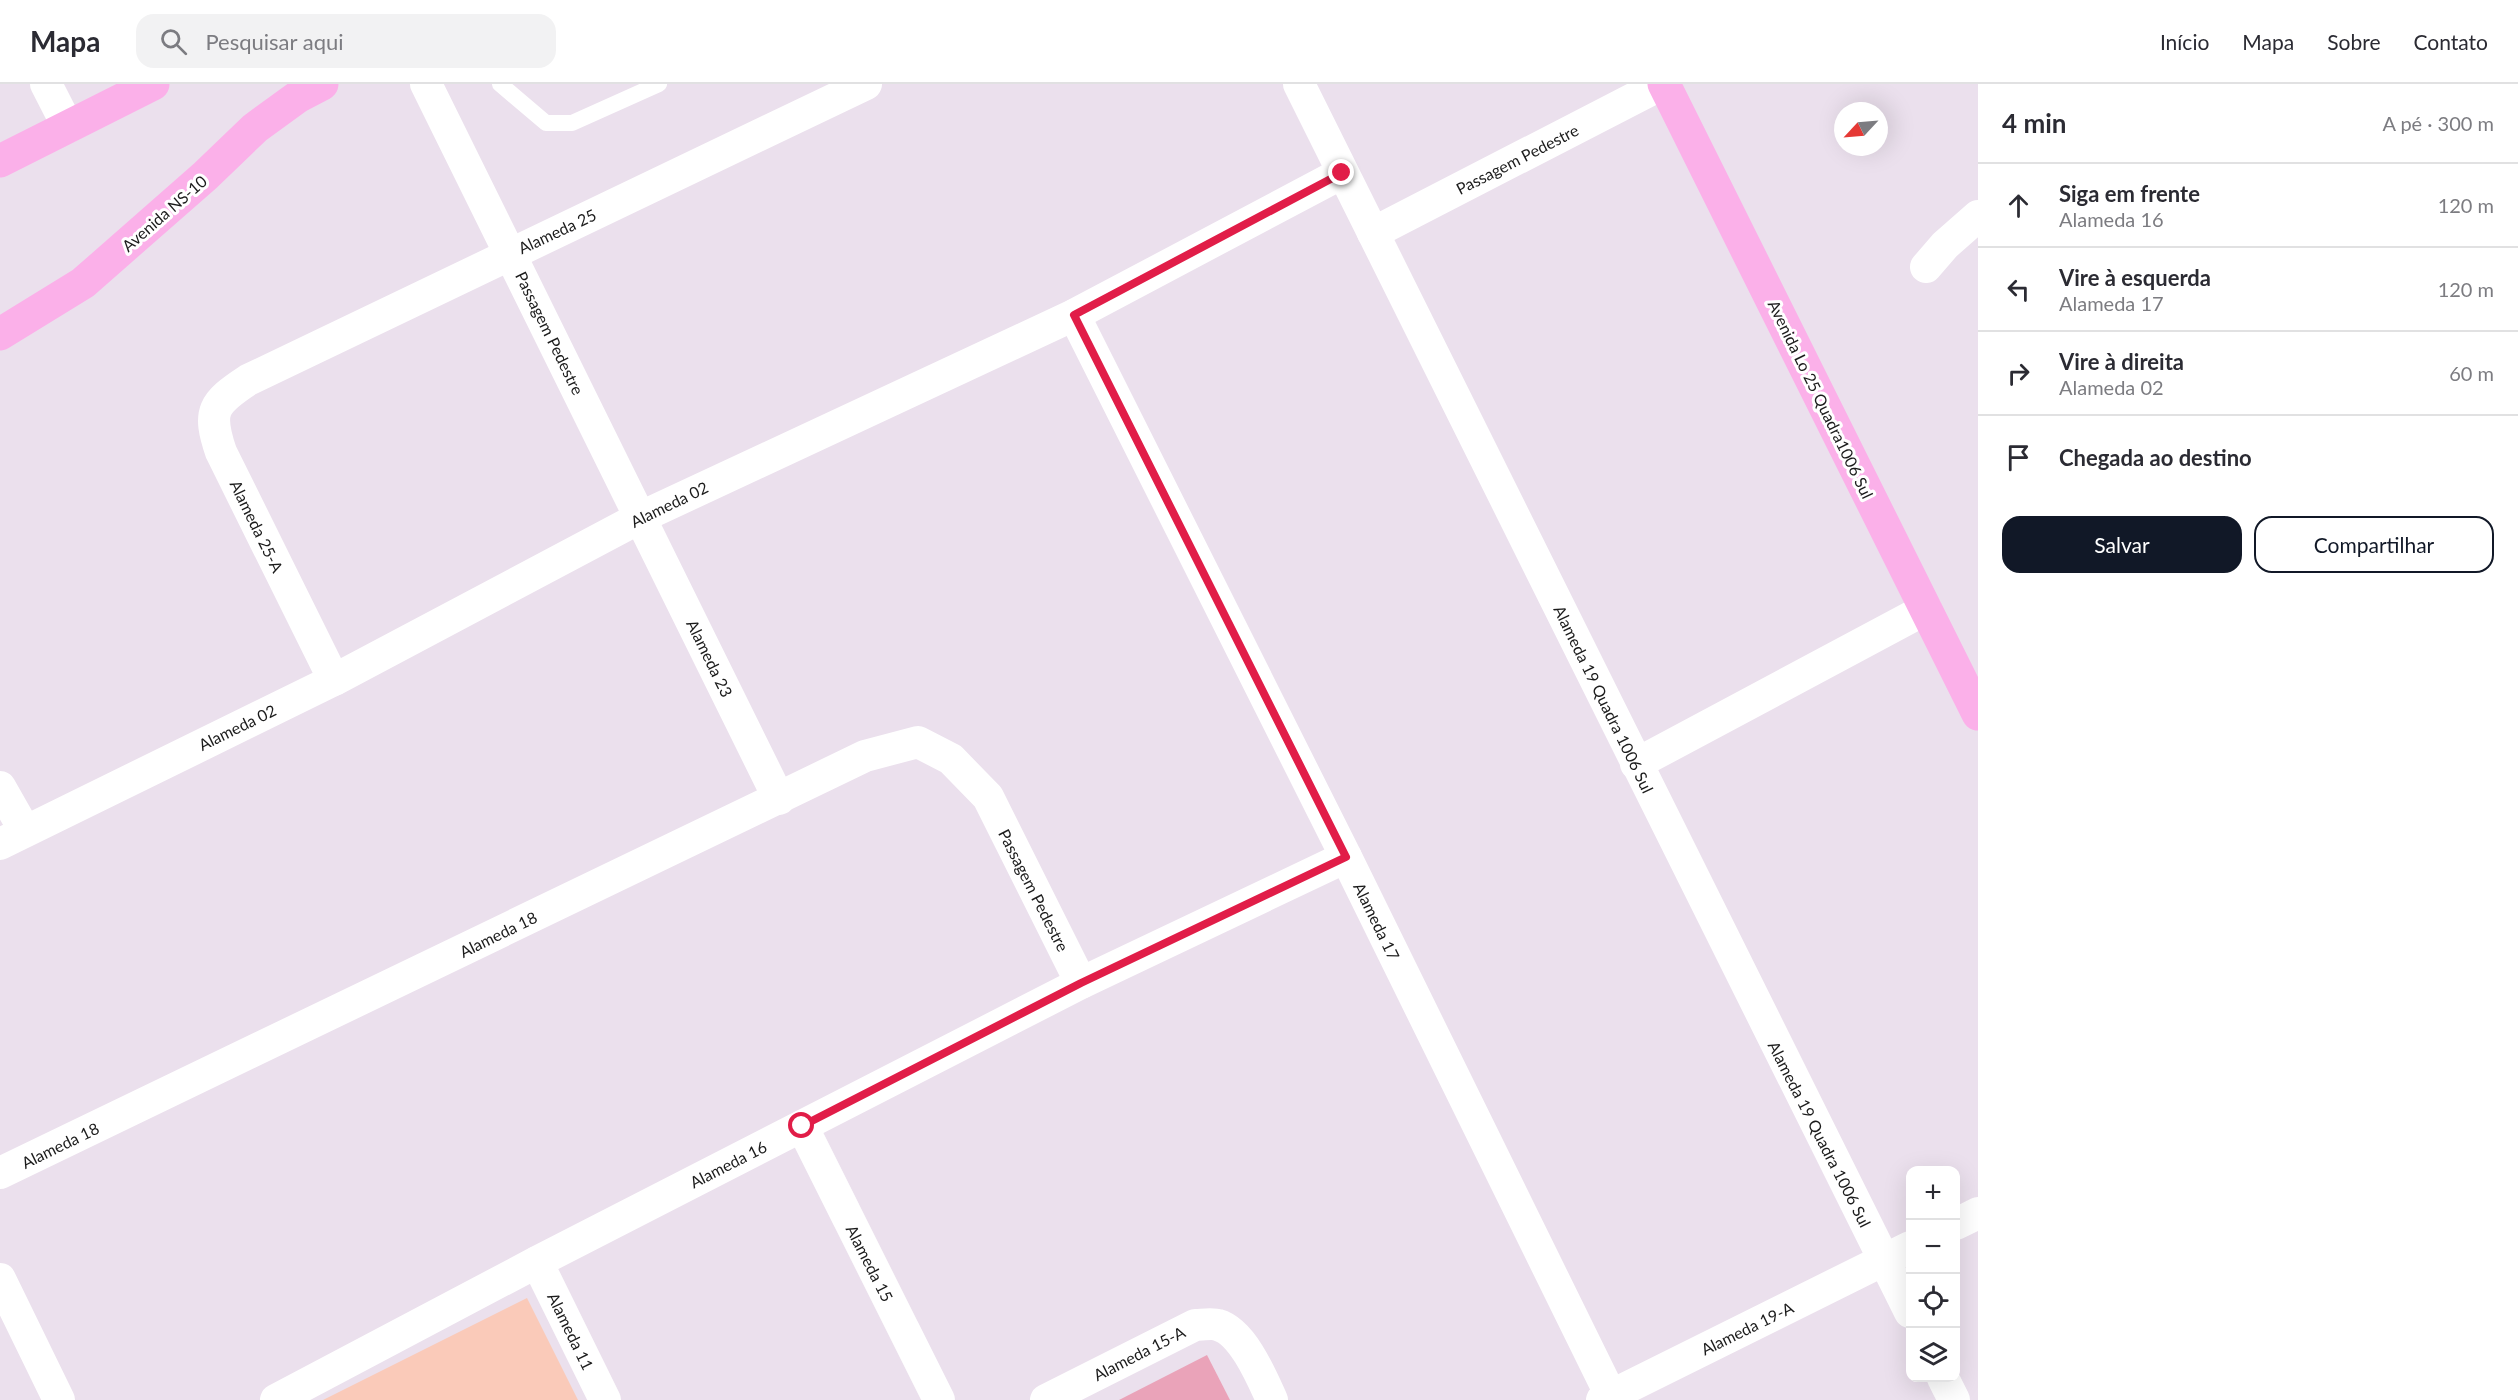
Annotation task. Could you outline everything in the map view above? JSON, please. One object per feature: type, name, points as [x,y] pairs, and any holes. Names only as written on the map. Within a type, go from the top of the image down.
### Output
[{"type":"street","points":[[46,84],[68,127]]},
{"type":"street","points":[[0,161],[153,84]]},
{"type":"street","name":"Avenida NS-10","points":[[0,334],[83,283],[206,176],[255,128],[299,96],[322,84]]},
{"type":"street","name":"Passagem Pedestre","points":[[426,84],[641,517]]},
{"type":"street","name":"Alameda 19 Quadra 1006 Sul","points":[[1299,84],[1636,764],[1897,1254],[1906,1291]]},
{"type":"street","name":"Passagem Pedestre","points":[[1373,233],[1663,84]]},
{"type":"street","name":"Avenida Lo 25 Quadra1006 Sul","points":[[1663,84],[1978,714]]},
{"type":"street","name":"Alameda 25","points":[[248,380],[857,86]]},
{"type":"street","name":"Alameda 02","points":[[13,838],[334,680],[641,517],[1074,315],[1342,173]]},
{"type":"street","points":[[1926,267],[1945,244],[1978,216]]},
{"type":"street","name":"Alameda 17","points":[[1074,315],[1346,857],[1609,1399]]},
{"type":"street","name":"Alameda 25-A","points":[[248,380],[229,393],[214,410],[213,428],[221,452],[334,680]]},
{"type":"street","name":"Alameda 23","points":[[641,517],[779,799]]},
{"type":"street","points":[[1636,764],[1926,609]]},
{"type":"street","name":"Alameda 18","points":[[0,1173],[865,756],[918,742],[951,759],[988,797]]},
{"type":"street","points":[[0,787],[13,838]]},
{"type":"street","name":"Passagem Pedestre","points":[[988,797],[1081,983]]},
{"type":"street","name":"Alameda 16","points":[[276,1400],[537,1262],[1081,983],[1346,857]]},
{"type":"street","name":"Alameda 15","points":[[802,1126],[939,1400]]},
{"type":"street","points":[[1960,1222],[1978,1213]]},
{"type":"street","name":"Alameda 19-A","points":[[1609,1399],[1897,1254]]},
{"type":"street","name":"Alameda 11","points":[[537,1262],[605,1400]]},
{"type":"street","points":[[0,1279],[59,1400]]},
{"type":"street","name":"Alameda 15-A","points":[[1046,1400],[1195,1325],[1218,1324],[1234,1335],[1252,1360],[1272,1400]]},
{"type":"street","points":[[1945,1382],[1954,1400]]},
{"type":"lane","points":[[500,84],[546,123],[572,123],[659,84]]},
{"type":"shaded area","points":[[527,1298],[578,1400],[323,1400]]},
{"type":"shaded area","points":[[1207,1355],[1230,1400],[1119,1400]]},
{"type":"route","points":[[802,1126],[1081,983],[1346,857],[1074,315],[1342,173]]}]
